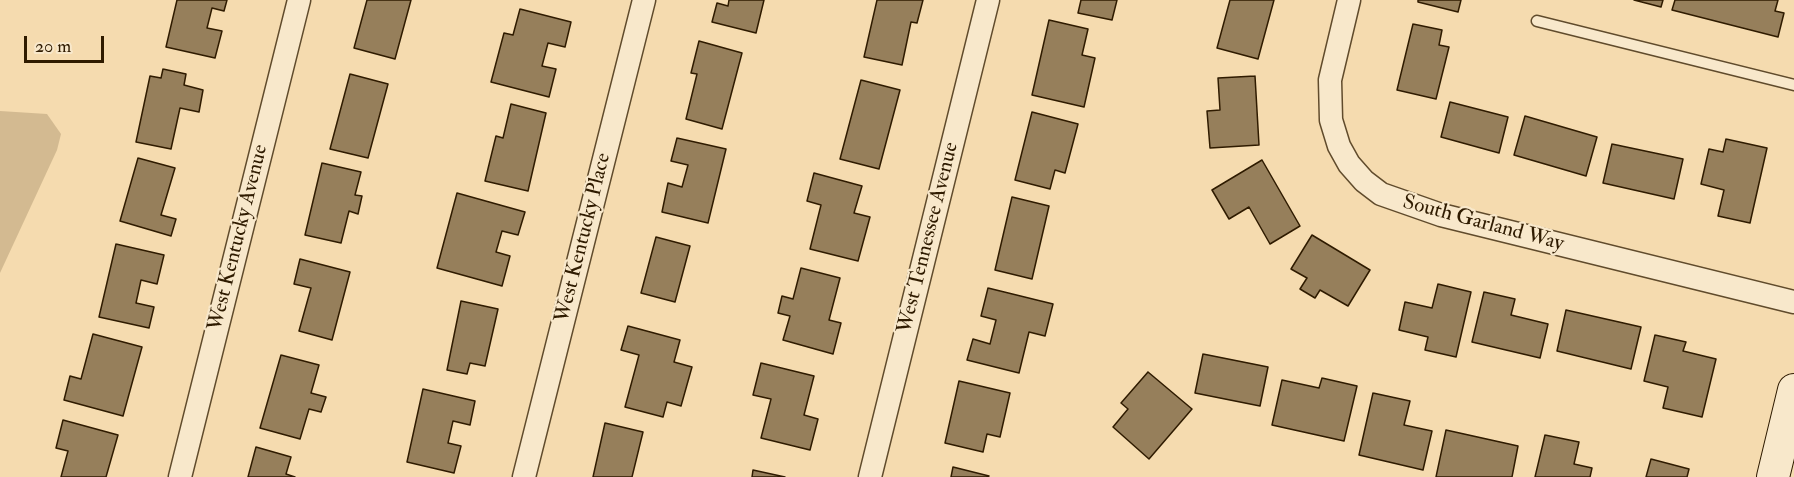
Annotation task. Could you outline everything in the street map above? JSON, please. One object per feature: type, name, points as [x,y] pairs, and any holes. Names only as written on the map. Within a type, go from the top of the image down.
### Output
[{"type":"main road","points":[[1773,477],[1794,390]]},
{"type":"street","name":"West Kentucky Avenue","points":[[180,477],[299,0]]},
{"type":"street","name":"West Kentucky Place","points":[[524,477],[644,0]]},
{"type":"street","name":"West Tennessee Avenue","points":[[870,477],[988,0]]},
{"type":"street","name":"South Garland Way","points":[[1349,0],[1330,80],[1331,120],[1339,146],[1349,164],[1381,194],[1441,215],[1794,302]]},
{"type":"lane","points":[[1537,21],[1794,85]]},
{"type":"shaded area","points":[[0,111],[47,114],[61,134],[57,150],[0,273]]},
{"type":"building","points":[[177,0],[227,0],[224,11],[212,8],[207,28],[222,31],[215,58],[166,47]]},
{"type":"building","points":[[367,0],[411,0],[395,59],[354,48]]},
{"type":"building","points":[[729,0],[764,0],[756,33],[712,22],[717,3],[728,6]]},
{"type":"building","points":[[877,0],[923,0],[917,23],[911,22],[902,65],[864,57]]},
{"type":"building","points":[[1081,0],[1117,0],[1112,20],[1078,13]]},
{"type":"building","points":[[1230,0],[1274,0],[1258,59],[1217,48]]},
{"type":"building","points":[[1418,0],[1461,0],[1458,12],[1418,2]]},
{"type":"building","points":[[1634,0],[1663,0],[1661,7]]},
{"type":"building","points":[[1675,0],[1778,0],[1775,11],[1784,13],[1778,37],[1672,10]]},
{"type":"building","points":[[520,9],[571,22],[565,47],[548,43],[542,66],[556,69],[549,97],[491,82],[504,33],[513,35]]},
{"type":"building","points":[[1049,20],[1088,29],[1082,55],[1095,58],[1084,107],[1032,95]]},
{"type":"building","points":[[1413,24],[1442,30],[1439,45],[1449,47],[1436,99],[1397,90]]},
{"type":"building","points":[[699,41],[742,53],[722,129],[686,119],[697,74],[691,73]]},
{"type":"building","points":[[163,69],[186,74],[184,85],[203,90],[199,112],[180,108],[171,149],[136,142],[150,76],[161,78]]},
{"type":"building","points":[[350,74],[388,84],[368,158],[330,149]]},
{"type":"building","points":[[1255,76],[1259,145],[1210,148],[1207,111],[1220,110],[1218,78]]},
{"type":"building","points":[[861,80],[900,90],[879,169],[840,159]]},
{"type":"building","points":[[1450,102],[1508,117],[1499,153],[1441,137]]},
{"type":"building","points":[[511,104],[546,113],[528,191],[485,181],[496,136],[503,138]]},
{"type":"building","points":[[1032,112],[1078,124],[1065,173],[1055,170],[1050,189],[1015,180]]},
{"type":"building","points":[[1525,116],[1597,137],[1586,176],[1514,155]]},
{"type":"building","points":[[677,138],[726,149],[708,223],[662,212],[668,183],[682,187],[688,165],[671,161]]},
{"type":"building","points":[[1726,139],[1767,148],[1750,223],[1718,216],[1724,190],[1701,184],[1709,149],[1723,152]]},
{"type":"building","points":[[1612,144],[1683,159],[1674,199],[1603,183]]},
{"type":"building","points":[[138,158],[175,168],[161,215],[176,219],[171,236],[120,221]]},
{"type":"building","points":[[1262,160],[1300,226],[1270,244],[1249,207],[1229,219],[1212,190]]},
{"type":"building","points":[[322,163],[361,172],[355,195],[362,196],[358,214],[349,211],[341,243],[305,235]]},
{"type":"building","points":[[814,173],[862,186],[854,213],[870,217],[858,261],[810,249],[821,205],[807,201]]},
{"type":"building","points":[[457,193],[525,212],[518,235],[502,231],[496,252],[510,256],[502,286],[437,268]]},
{"type":"building","points":[[1012,197],[1049,206],[1032,279],[995,270]]},
{"type":"building","points":[[1312,235],[1370,270],[1348,306],[1320,290],[1315,298],[1300,289],[1307,278],[1291,269]]},
{"type":"building","points":[[656,237],[690,246],[675,302],[641,293]]},
{"type":"building","points":[[116,244],[164,255],[157,284],[141,280],[136,303],[154,307],[149,328],[99,317]]},
{"type":"building","points":[[300,259],[350,272],[332,340],[299,331],[311,288],[294,284]]},
{"type":"building","points":[[801,268],[840,278],[829,320],[841,323],[833,354],[783,340],[790,316],[778,313],[782,296],[793,299]]},
{"type":"building","points":[[1438,284],[1471,292],[1456,357],[1425,350],[1428,337],[1399,330],[1405,302],[1432,308]]},
{"type":"building","points":[[988,288],[1053,304],[1045,336],[1029,332],[1019,373],[967,360],[973,339],[990,344],[996,320],[981,316]]},
{"type":"building","points":[[1484,292],[1515,299],[1511,315],[1548,324],[1540,358],[1472,342]]},
{"type":"building","points":[[461,301],[498,309],[485,366],[470,363],[467,374],[447,370]]},
{"type":"building","points":[[1566,310],[1641,327],[1631,369],[1557,351]]},
{"type":"building","points":[[628,326],[680,340],[674,362],[692,367],[681,406],[667,402],[663,417],[625,407],[639,355],[621,350]]},
{"type":"building","points":[[93,334],[142,347],[123,416],[64,400],[70,376],[81,379]]},
{"type":"building","points":[[1655,335],[1686,342],[1683,351],[1716,359],[1702,417],[1663,408],[1668,387],[1644,381]]},
{"type":"building","points":[[1203,354],[1268,367],[1260,406],[1195,393]]},
{"type":"building","points":[[281,355],[319,365],[311,393],[326,397],[321,412],[309,409],[300,439],[260,428]]},
{"type":"building","points":[[761,363],[814,376],[804,415],[818,419],[810,450],[761,438],[771,399],[753,395]]},
{"type":"building","points":[[1148,372],[1192,409],[1149,459],[1113,427],[1128,409],[1121,403]]},
{"type":"building","points":[[1322,378],[1357,386],[1344,441],[1272,425],[1282,380],[1319,388]]},
{"type":"building","points":[[959,381],[1010,393],[1000,437],[987,434],[983,452],[945,443]]},
{"type":"building","points":[[423,389],[475,401],[470,425],[453,421],[448,443],[461,446],[454,473],[407,462]]},
{"type":"building","points":[[1373,393],[1410,401],[1404,425],[1432,431],[1423,470],[1359,455]]},
{"type":"building","points":[[63,420],[118,435],[106,477],[61,477],[68,451],[56,448]]},
{"type":"building","points":[[605,423],[643,432],[632,477],[593,477]]},
{"type":"building","points":[[1446,430],[1518,446],[1512,477],[1436,477]]},
{"type":"building","points":[[1545,435],[1579,442],[1574,464],[1592,468],[1590,477],[1535,477]]},
{"type":"building","points":[[256,447],[291,457],[286,474],[295,477],[248,477]]},
{"type":"building","points":[[1651,459],[1689,469],[1687,477],[1646,477]]},
{"type":"building","points":[[953,467],[989,476],[951,477]]},
{"type":"building","points":[[753,470],[785,477],[752,477]]}]
